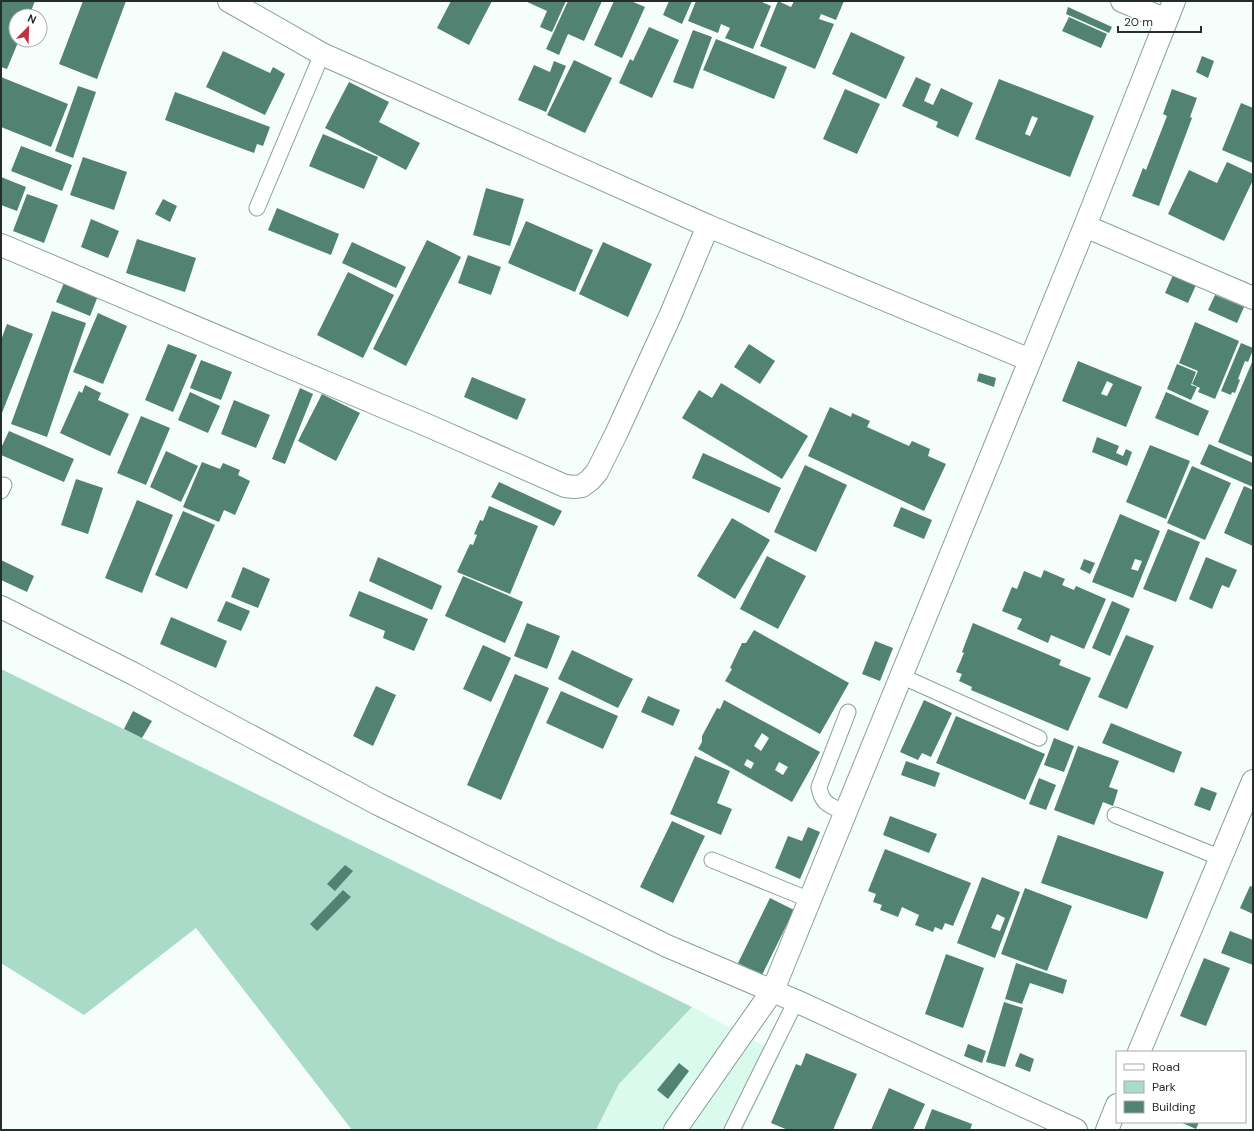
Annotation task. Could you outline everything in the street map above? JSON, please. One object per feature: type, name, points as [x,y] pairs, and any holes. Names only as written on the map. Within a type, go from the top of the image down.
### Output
[{"type":"street","points":[[229,1],[322,54],[708,226],[1030,360]]},
{"type":"street","points":[[675,1130],[773,990],[1085,226],[1170,11],[1122,1]]},
{"type":"street","points":[[1,245],[429,426],[564,486],[574,488],[582,486],[597,472],[671,314],[708,226]]},
{"type":"street","points":[[1085,226],[1253,298]]},
{"type":"street","points":[[1,606],[134,674],[378,804],[667,946],[773,990],[1076,1130]]},
{"type":"street","points":[[1139,1051],[1253,781]]},
{"type":"street","points":[[1107,1130],[1116,1108]]},
{"type":"lane","points":[[257,208],[322,54]]},
{"type":"lane","points":[[901,676],[1039,738]]},
{"type":"lane","points":[[845,813],[826,803],[821,796],[819,787],[848,712]]},
{"type":"lane","points":[[1115,815],[1220,858]]},
{"type":"lane","points":[[712,860],[810,900]]},
{"type":"lane","points":[[732,1130],[796,1001]]},
{"type":"shaded area","points":[[692,1007],[780,1055],[743,1130],[596,1130],[619,1084]]},
{"type":"green space","points":[[1,669],[692,1007],[619,1084],[596,1130],[352,1130],[196,928],[84,1015],[1,963]]},
{"type":"building","points":[[1,1],[35,1],[32,8],[8,8],[8,48],[16,48],[7,69],[1,67]]},
{"type":"building","points":[[83,1],[126,1],[97,79],[59,64]]},
{"type":"building","points":[[451,1],[492,1],[469,45],[437,28]]},
{"type":"building","points":[[525,1],[566,1],[552,32],[540,27],[547,11]]},
{"type":"building","points":[[568,1],[602,1],[584,41],[568,34],[559,55],[546,49]]},
{"type":"building","points":[[614,1],[631,1],[645,7],[622,58],[594,45]]},
{"type":"building","points":[[669,1],[692,1],[682,24],[663,15]]},
{"type":"building","points":[[696,1],[760,1],[771,6],[753,49],[725,38],[730,28],[721,24],[718,33],[688,21]]},
{"type":"building","points":[[778,1],[791,7],[794,1],[844,1],[836,20],[821,14],[819,19],[834,24],[815,69],[760,46]]},
{"type":"building","points":[[1068,7],[1112,27],[1109,33],[1066,14]]},
{"type":"building","points":[[1069,17],[1107,34],[1101,48],[1062,31]]},
{"type":"building","points":[[649,27],[679,40],[652,98],[619,83],[630,59],[633,61]]},
{"type":"building","points":[[693,30],[712,37],[693,89],[673,82]]},
{"type":"building","points":[[851,32],[905,57],[886,99],[832,74]]},
{"type":"building","points":[[716,39],[787,67],[774,99],[703,70]]},
{"type":"building","points":[[223,51],[270,73],[273,67],[285,74],[265,115],[206,87]]},
{"type":"building","points":[[1202,56],[1214,61],[1208,78],[1196,72]]},
{"type":"building","points":[[574,60],[612,78],[585,133],[547,115]]},
{"type":"building","points":[[554,61],[566,66],[546,112],[518,100],[534,65],[550,72]]},
{"type":"building","points":[[1,77],[68,104],[51,147],[1,127]]},
{"type":"building","points":[[916,77],[931,84],[924,101],[933,105],[941,88],[973,103],[958,137],[936,127],[938,122],[902,106]]},
{"type":"building","points":[[999,79],[1094,116],[1070,177],[975,139]],"holes":[[[1032,116],[1038,118],[1030,136],[1025,134]]]},
{"type":"building","points":[[349,82],[389,102],[379,122],[420,143],[406,170],[325,128]]},
{"type":"building","points":[[78,86],[96,92],[73,158],[55,151]]},
{"type":"building","points":[[845,89],[880,104],[857,154],[823,139]]},
{"type":"building","points":[[1172,89],[1197,98],[1190,117],[1192,118],[1159,206],[1132,196],[1143,168],[1146,170],[1167,116],[1163,114]]},
{"type":"building","points":[[175,92],[270,127],[263,146],[257,144],[254,153],[165,120]]},
{"type":"building","points":[[1241,103],[1253,108],[1253,163],[1222,150]]},
{"type":"building","points":[[323,134],[378,157],[364,189],[309,166]]},
{"type":"building","points":[[21,146],[72,165],[62,191],[11,171]]},
{"type":"building","points":[[83,157],[127,172],[114,210],[70,195]]},
{"type":"building","points":[[1227,162],[1253,174],[1253,180],[1224,241],[1168,214],[1189,170],[1217,183]]},
{"type":"building","points":[[1,177],[26,187],[17,211],[1,205]]},
{"type":"building","points":[[486,188],[524,199],[510,246],[473,235]]},
{"type":"building","points":[[27,194],[58,205],[44,243],[13,231]]},
{"type":"building","points":[[163,199],[177,206],[170,222],[155,214]]},
{"type":"building","points":[[277,208],[339,234],[331,255],[268,230]]},
{"type":"building","points":[[91,219],[119,231],[108,258],[81,247]]},
{"type":"building","points":[[526,221],[593,250],[575,292],[508,263]]},
{"type":"building","points":[[137,239],[196,258],[185,292],[126,273]]},
{"type":"building","points":[[427,240],[461,257],[406,366],[373,349]]},
{"type":"building","points":[[352,242],[406,267],[396,288],[342,263]]},
{"type":"building","points":[[603,242],[652,264],[628,317],[579,294]]},
{"type":"building","points":[[468,255],[501,267],[491,295],[458,283]]},
{"type":"building","points":[[348,272],[394,295],[363,358],[317,335]]},
{"type":"building","points":[[1173,275],[1196,285],[1188,303],[1165,293]]},
{"type":"building","points":[[64,283],[98,296],[90,316],[56,302]]},
{"type":"building","points":[[1215,295],[1244,307],[1237,323],[1208,310]]},
{"type":"building","points":[[52,311],[86,323],[47,437],[11,424]]},
{"type":"building","points":[[98,313],[127,326],[103,384],[73,372]]},
{"type":"building","points":[[1195,322],[1239,341],[1215,399],[1198,392],[1200,388],[1192,384],[1198,371],[1179,363]]},
{"type":"building","points":[[7,324],[33,334],[2,413],[1,340]]},
{"type":"building","points":[[1241,343],[1253,348],[1253,350],[1248,362],[1245,361],[1238,379],[1240,380],[1235,393],[1232,392],[1231,395],[1221,391]]},
{"type":"building","points":[[168,344],[197,355],[173,412],[145,400]]},
{"type":"building","points":[[749,344],[775,361],[760,384],[734,367]]},
{"type":"building","points":[[201,360],[232,372],[221,400],[190,388]]},
{"type":"building","points":[[1253,360],[1253,457],[1218,442]]},
{"type":"building","points":[[1078,361],[1142,387],[1126,427],[1062,401]],"holes":[[[1107,381],[1113,384],[1107,396],[1101,394]]]},
{"type":"building","points":[[1177,364],[1196,372],[1191,385],[1197,387],[1191,400],[1167,389]]},
{"type":"building","points":[[979,373],[996,378],[994,387],[977,381]]},
{"type":"building","points":[[472,377],[526,399],[517,420],[464,397]]},
{"type":"building","points":[[721,383],[808,436],[782,479],[682,418],[699,390],[712,398]]},
{"type":"building","points":[[85,385],[101,393],[98,400],[129,414],[110,456],[60,433],[79,391],[82,393]]},
{"type":"building","points":[[300,388],[313,394],[285,464],[272,459]]},
{"type":"building","points":[[190,392],[220,406],[208,433],[178,420]]},
{"type":"building","points":[[1166,392],[1209,411],[1198,436],[1155,418]]},
{"type":"building","points":[[322,394],[360,413],[336,461],[298,441]]},
{"type":"building","points":[[234,400],[270,415],[256,448],[221,434]]},
{"type":"building","points":[[830,407],[851,417],[852,413],[870,421],[867,427],[909,446],[912,441],[930,449],[928,456],[946,464],[924,511],[808,456]]},
{"type":"building","points":[[141,416],[170,428],[146,485],[117,473]]},
{"type":"building","points":[[9,431],[74,459],[64,482],[1,455],[1,448]]},
{"type":"building","points":[[1097,437],[1119,446],[1116,453],[1123,456],[1126,449],[1132,452],[1127,466],[1092,452]]},
{"type":"building","points":[[1209,444],[1253,463],[1253,487],[1200,464]]},
{"type":"building","points":[[1150,445],[1190,461],[1166,519],[1126,502]]},
{"type":"building","points":[[166,451],[198,466],[181,502],[150,487]]},
{"type":"building","points":[[703,453],[781,488],[769,513],[692,478]]},
{"type":"building","points":[[202,462],[220,469],[223,463],[240,470],[238,475],[250,481],[235,515],[224,510],[219,522],[183,507]]},
{"type":"building","points":[[805,465],[847,485],[816,552],[774,532]]},
{"type":"building","points":[[1192,466],[1231,483],[1205,540],[1167,523]]},
{"type":"building","points":[[76,479],[103,488],[88,534],[61,525]]},
{"type":"building","points":[[499,482],[562,511],[554,526],[491,497]]},
{"type":"building","points":[[1244,486],[1253,490],[1253,546],[1224,533]]},
{"type":"building","points":[[137,500],[173,515],[142,593],[105,578]]},
{"type":"building","points":[[489,506],[538,526],[510,594],[457,572],[470,544],[473,545],[477,535],[474,534],[480,520],[483,521]]},
{"type":"building","points":[[901,507],[932,520],[924,539],[893,526]]},
{"type":"building","points":[[183,511],[215,525],[187,589],[155,575]]},
{"type":"building","points":[[1120,514],[1160,531],[1133,598],[1092,582]],"holes":[[[1135,559],[1142,561],[1138,571],[1131,569]]]},
{"type":"building","points":[[732,518],[770,540],[735,599],[697,576]]},
{"type":"building","points":[[1168,529],[1200,542],[1176,602],[1143,589]]},
{"type":"building","points":[[767,556],[806,576],[778,629],[740,609]]},
{"type":"building","points":[[378,557],[442,586],[432,610],[369,581]]},
{"type":"building","points":[[1206,557],[1237,570],[1229,588],[1222,585],[1212,609],[1189,599]]},
{"type":"building","points":[[1084,559],[1095,563],[1090,574],[1080,569]]},
{"type":"building","points":[[1,560],[34,576],[27,592],[1,580]]},
{"type":"building","points":[[243,567],[270,579],[258,608],[231,597]]},
{"type":"building","points":[[1044,570],[1065,579],[1062,585],[1074,590],[1076,586],[1106,599],[1084,649],[1051,635],[1048,643],[1017,629],[1022,619],[1002,611],[1012,587],[1017,589],[1024,571],[1041,578]]},
{"type":"building","points":[[463,576],[523,602],[505,643],[445,616]]},
{"type":"building","points":[[359,591],[428,619],[414,651],[383,638],[385,631],[349,616]]},
{"type":"building","points":[[226,601],[250,611],[241,631],[217,621]]},
{"type":"building","points":[[1112,601],[1130,609],[1110,656],[1092,648]]},
{"type":"building","points":[[171,617],[227,641],[216,668],[160,644]]},
{"type":"building","points":[[527,623],[560,636],[547,669],[514,656]]},
{"type":"building","points":[[973,623],[1061,660],[1059,665],[1091,678],[1068,731],[971,690],[972,687],[959,681],[962,674],[956,672],[964,653],[962,652]]},
{"type":"building","points":[[754,630],[849,683],[820,734],[725,681],[732,669],[730,668],[742,643],[746,643]]},
{"type":"building","points":[[1126,635],[1154,646],[1127,709],[1098,697]]},
{"type":"building","points":[[875,641],[893,648],[880,681],[862,674]]},
{"type":"building","points":[[483,645],[511,658],[491,702],[463,689]]},
{"type":"building","points":[[572,650],[633,679],[618,708],[558,679]]},
{"type":"building","points":[[515,674],[549,688],[501,800],[467,785]]},
{"type":"building","points":[[376,686],[396,695],[373,746],[353,736]]},
{"type":"building","points":[[561,691],[618,716],[603,749],[546,723]]},
{"type":"building","points":[[648,696],[680,710],[673,726],[641,712]]},
{"type":"building","points":[[724,700],[820,752],[792,802],[698,749],[702,742],[702,736],[717,708],[720,709]],"holes":[[[762,733],[769,738],[761,751],[754,746]],[[747,759],[754,763],[751,769],[744,765]],[[779,762],[788,767],[783,775],[775,770]]]},
{"type":"building","points":[[924,700],[952,713],[931,757],[922,753],[918,760],[900,752]]},
{"type":"building","points":[[133,711],[152,721],[142,738],[124,729]]},
{"type":"building","points":[[956,716],[1045,754],[1025,800],[936,763]]},
{"type":"building","points":[[1111,723],[1182,752],[1174,773],[1102,743]]},
{"type":"building","points":[[1054,738],[1074,746],[1064,772],[1044,765]]},
{"type":"building","points":[[1078,746],[1119,761],[1109,787],[1118,790],[1113,806],[1103,802],[1094,825],[1054,810]]},
{"type":"building","points":[[695,756],[730,771],[717,803],[732,809],[721,835],[670,814]]},
{"type":"building","points":[[906,761],[940,773],[935,787],[901,775]]},
{"type":"building","points":[[1039,778],[1056,785],[1046,810],[1029,804]]},
{"type":"building","points":[[1201,787],[1217,793],[1210,811],[1194,805]]},
{"type":"building","points":[[890,816],[937,834],[929,853],[883,835]]},
{"type":"building","points":[[672,821],[705,836],[673,903],[640,887]]},
{"type":"building","points":[[808,827],[820,832],[800,879],[775,868],[788,836],[802,841]]},
{"type":"building","points":[[1058,835],[1164,872],[1147,919],[1041,883]]},
{"type":"building","points":[[885,849],[971,883],[953,926],[945,923],[942,930],[935,927],[933,932],[915,925],[919,915],[902,907],[898,917],[880,910],[882,905],[873,902],[876,894],[868,891]]},
{"type":"building","points":[[345,865],[353,871],[335,891],[327,884]]},
{"type":"building","points":[[982,877],[1020,892],[995,958],[957,943]],"holes":[[[997,914],[1005,918],[1000,931],[991,928]]]},
{"type":"building","points":[[1250,886],[1253,887],[1253,914],[1240,908]]},
{"type":"building","points":[[1025,888],[1072,906],[1047,971],[1001,954]]},
{"type":"building","points":[[343,890],[351,897],[317,931],[310,924]]},
{"type":"building","points":[[770,898],[794,910],[762,975],[738,963]]},
{"type":"building","points":[[1230,931],[1253,940],[1253,965],[1221,953]]},
{"type":"building","points":[[946,954],[984,968],[963,1028],[925,1014]]},
{"type":"building","points":[[1204,958],[1230,968],[1206,1026],[1180,1016]]},
{"type":"building","points":[[1016,963],[1067,980],[1063,994],[1030,983],[1022,1004],[1005,999]]},
{"type":"building","points":[[1004,1002],[1023,1008],[1005,1067],[986,1062]]},
{"type":"building","points":[[968,1044],[986,1051],[982,1063],[964,1056]]},
{"type":"building","points":[[806,1053],[857,1074],[833,1130],[788,1130],[771,1123],[796,1064],[801,1066]]},
{"type":"building","points":[[1020,1053],[1034,1059],[1030,1072],[1015,1066]]},
{"type":"building","points":[[679,1063],[689,1071],[668,1099],[657,1090]]},
{"type":"building","points":[[889,1088],[925,1104],[913,1130],[871,1130]]},
{"type":"building","points":[[932,1109],[972,1124],[970,1130],[924,1130]]},
{"type":"building","points":[[1182,1123],[1199,1123],[1196,1129]]}]
